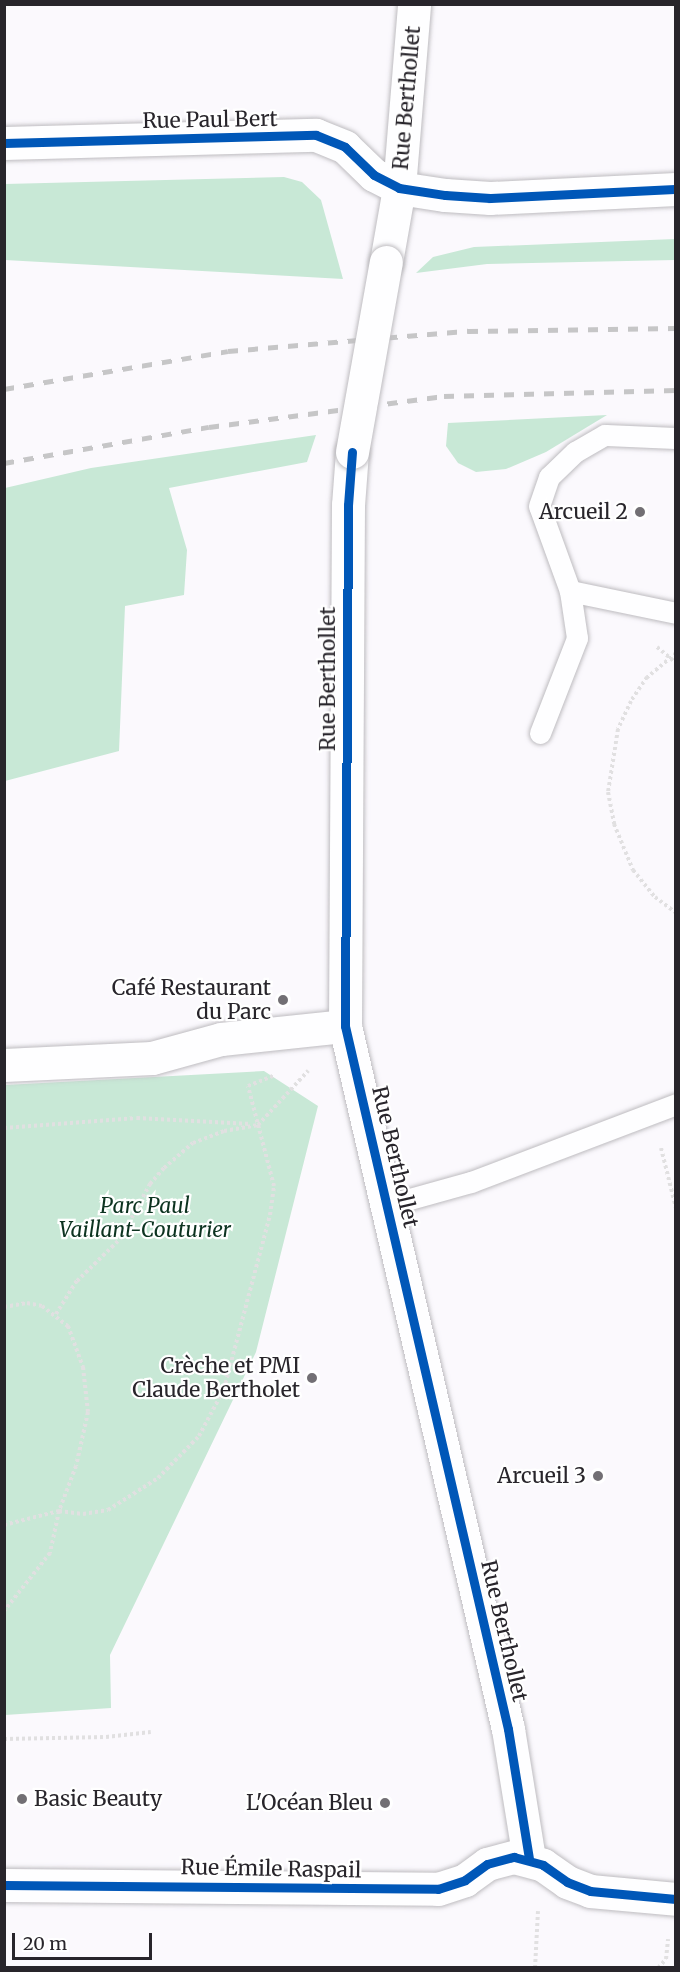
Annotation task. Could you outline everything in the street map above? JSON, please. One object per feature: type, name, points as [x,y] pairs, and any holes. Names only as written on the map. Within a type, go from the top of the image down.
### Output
[{"type":"street","name":"Rue Berthollet","points":[[414,4],[399,188],[352,452],[348,505],[345,1026],[508,1729],[529,1858]]},
{"type":"street","name":"Rue Paul Bert","points":[[4,143],[316,135],[345,147],[374,175],[399,188]]},
{"type":"street","points":[[399,188],[490,198],[675,189]]},
{"type":"street","points":[[4,1065],[152,1058],[221,1039],[345,1026]]},
{"type":"street","points":[[529,1858],[590,1891],[675,1899]]},
{"type":"street","name":"Rue Émile Raspail","points":[[4,1885],[438,1889],[465,1880],[499,1860],[529,1858]]},
{"type":"lane","points":[[540,733],[577,638],[570,591],[539,506],[549,477],[575,452],[604,435],[675,438]]},
{"type":"lane","points":[[570,591],[675,612]]},
{"type":"lane","points":[[388,1205],[471,1182],[674,1103]]},
{"type":"path","points":[[675,653],[647,676],[618,729],[609,792],[614,824],[633,870],[655,897],[675,913]]},
{"type":"path","points":[[56,1314],[77,1281],[120,1239],[150,1184],[164,1168],[193,1143],[224,1131],[258,1125],[310,1069]]},
{"type":"path","points":[[4,1525],[59,1511],[83,1514],[108,1510],[133,1497],[180,1458],[199,1436],[224,1389],[270,1215],[274,1186],[248,1086],[273,1076]]},
{"type":"path","points":[[652,1111],[675,1209]]},
{"type":"path","points":[[4,1128],[137,1118],[258,1125]]},
{"type":"path","points":[[4,1307],[27,1303],[56,1314],[77,1343],[87,1388],[83,1441],[59,1511],[58,1532],[50,1553],[4,1611]]},
{"type":"path","points":[[4,1738],[151,1732]]},
{"type":"path","points":[[535,1968],[538,1906]]},
{"type":"path","points":[[658,1968],[666,1959]]},
{"type":"green space","points":[[284,177],[302,182],[321,200],[343,279],[5,260],[5,184]]},
{"type":"green space","points":[[675,239],[675,260],[487,264],[416,273],[433,257],[474,247]]},
{"type":"green space","points":[[607,415],[546,452],[506,469],[476,472],[458,463],[446,446],[448,423]]},
{"type":"green space","points":[[316,435],[307,462],[169,488],[187,550],[184,595],[125,606],[119,751],[5,781],[5,488],[91,468]]},
{"type":"green space","name":"Parc Paul Vaillant-Couturier","points":[[264,1071],[318,1106],[256,1352],[110,1655],[111,1708],[5,1715],[5,1085]]},
{"type":"railway","points":[[4,389],[228,351],[468,331],[676,328]]},
{"type":"railway","points":[[4,463],[209,427],[444,396],[676,390]]},
{"type":"cycle path","points":[[4,143],[316,135],[345,147],[374,175],[399,188],[445,195],[490,198],[676,189]]},
{"type":"cycle path","points":[[352,452],[348,505],[345,1026],[508,1729],[529,1858]]},
{"type":"cycle path","points":[[4,1885],[438,1889],[465,1880],[487,1864],[514,1857],[543,1865],[567,1882],[590,1891],[676,1899]]},
{"type":"place","name":"Arcueil 2","points":[[640,512]]},
{"type":"place","name":"Café Restaurant du Parc","points":[[283,1000]]},
{"type":"place","name":"Crèche et PMI Claude Bertholet","points":[[312,1378]]},
{"type":"place","name":"Arcueil 3","points":[[598,1476]]},
{"type":"place","name":"Basic Beauty","points":[[22,1799]]},
{"type":"place","name":"L'Océan Bleu","points":[[385,1803]]}]
